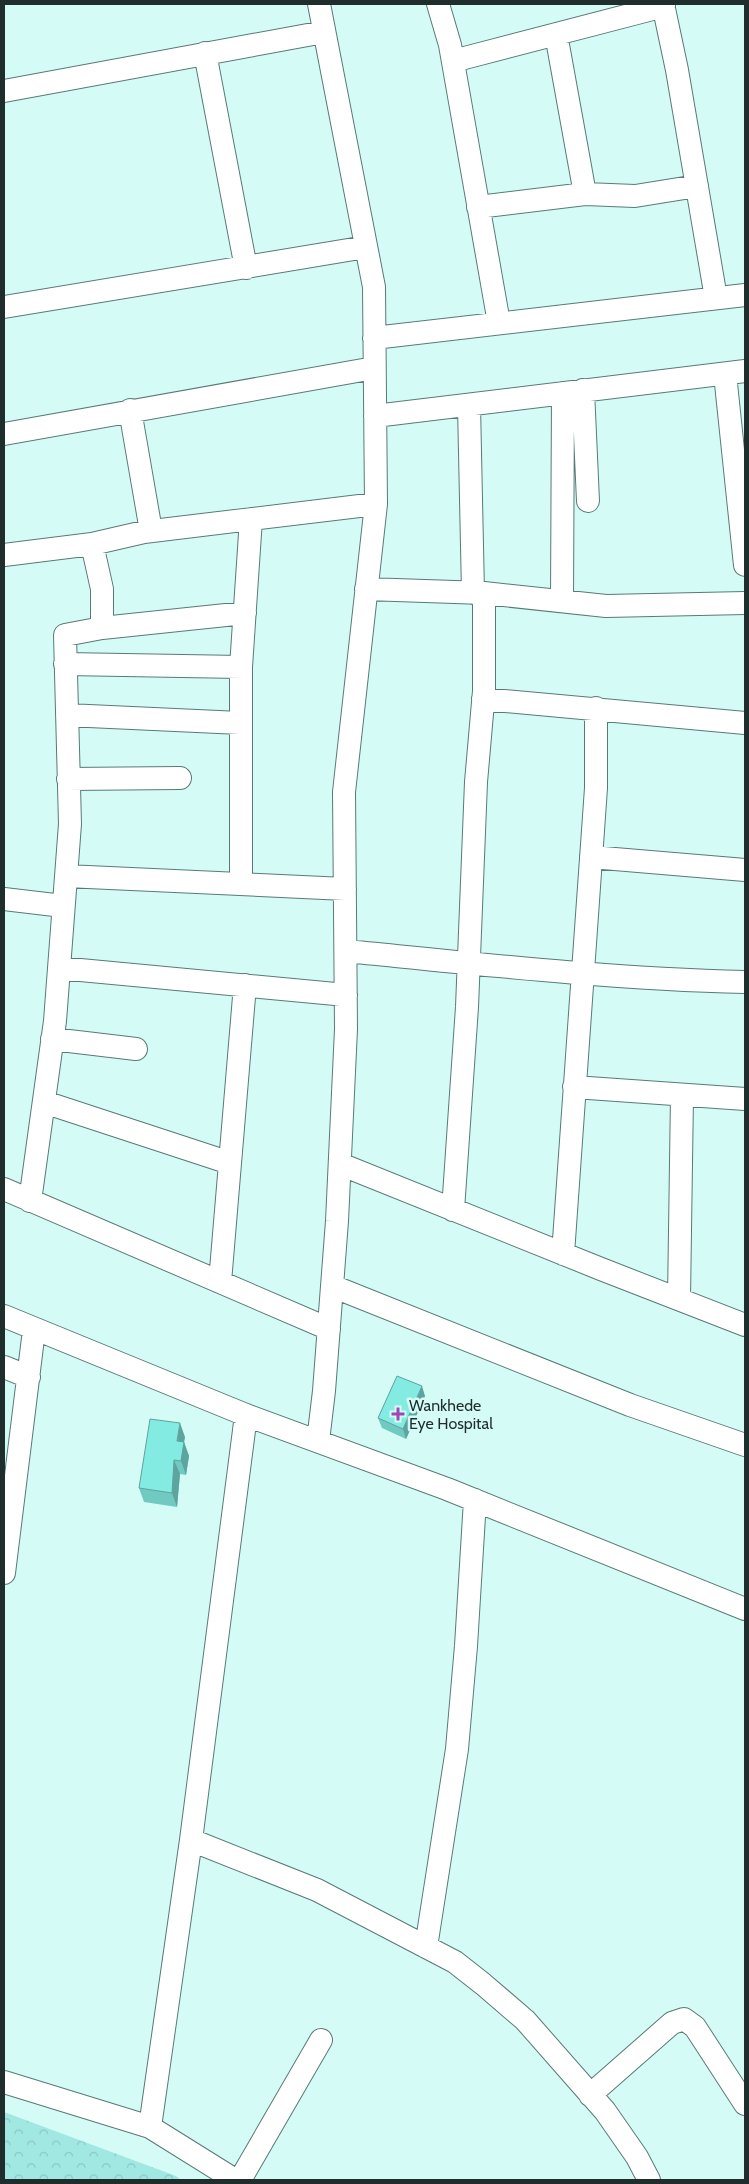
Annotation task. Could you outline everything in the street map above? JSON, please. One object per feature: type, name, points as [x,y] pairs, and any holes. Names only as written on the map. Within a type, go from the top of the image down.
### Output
[{"type":"street","points":[[318,1441],[332,1286],[346,1029],[344,792],[376,504],[374,288],[319,4]]},
{"type":"street","points":[[438,4],[452,61],[499,323]]},
{"type":"street","points":[[452,61],[663,5],[677,70],[716,298]]},
{"type":"street","points":[[4,91],[324,32]]},
{"type":"street","points":[[556,34],[585,194]]},
{"type":"street","points":[[205,54],[246,268]]},
{"type":"street","points":[[478,207],[585,194],[635,196],[697,186]]},
{"type":"street","points":[[4,307],[366,247]]},
{"type":"street","points":[[374,338],[745,295]]},
{"type":"street","points":[[4,434],[130,410],[374,368]]},
{"type":"street","points":[[375,416],[735,372],[745,565]]},
{"type":"street","points":[[573,391],[588,501]]},
{"type":"street","points":[[562,601],[573,391]]},
{"type":"street","points":[[453,1210],[469,963],[476,782],[483,699],[469,405]]},
{"type":"street","points":[[130,410],[151,531]]},
{"type":"street","points":[[4,555],[92,544],[151,531],[376,504]]},
{"type":"street","points":[[241,884],[241,667],[251,519]]},
{"type":"street","points":[[92,544],[102,589],[102,628]]},
{"type":"street","points":[[366,589],[478,593],[606,606],[745,603]]},
{"type":"street","points":[[30,1201],[52,1039],[70,824],[65,635],[102,628],[245,613]]},
{"type":"street","points":[[66,664],[241,667]]},
{"type":"street","points":[[483,699],[745,723]]},
{"type":"street","points":[[564,1254],[596,788],[596,708]]},
{"type":"street","points":[[67,715],[240,723]]},
{"type":"street","points":[[68,779],[180,778]]},
{"type":"street","points":[[591,857],[745,870]]},
{"type":"street","points":[[66,876],[345,889]]},
{"type":"street","points":[[4,898],[63,906]]},
{"type":"street","points":[[346,950],[469,963],[691,981],[745,982]]},
{"type":"street","points":[[59,968],[346,995]]},
{"type":"street","points":[[220,1282],[245,985]]},
{"type":"street","points":[[52,1039],[136,1049]]},
{"type":"street","points":[[574,1087],[745,1100]]},
{"type":"street","points":[[679,1299],[682,1095]]},
{"type":"street","points":[[44,1102],[230,1163]]},
{"type":"street","points":[[340,1164],[745,1325]]},
{"type":"street","points":[[4,1189],[329,1329]]},
{"type":"street","points":[[332,1286],[630,1405],[745,1445]]},
{"type":"street","points":[[4,1316],[34,1330],[246,1415],[475,1500],[745,1609]]},
{"type":"street","points":[[4,1565],[11,1461],[29,1377],[34,1330]]},
{"type":"street","points":[[4,1367],[29,1377]]},
{"type":"street","points":[[150,2127],[191,1840],[246,1415]]},
{"type":"street","points":[[426,1947],[457,1749],[466,1646],[475,1500]]},
{"type":"street","points":[[191,1840],[317,1890],[455,1962],[525,2020],[622,2134],[649,2180]]},
{"type":"street","points":[[590,2095],[672,2023],[684,2019],[695,2027],[745,2104]]},
{"type":"street","points":[[240,2180],[320,2040]]},
{"type":"street","points":[[4,2082],[150,2127],[235,2180]]},
{"type":"green space","points":[[4,2112],[176,2176],[181,2180],[4,2180]]},
{"type":"building","points":[[397,1376],[422,1386],[403,1429],[378,1418]]},
{"type":"building","points":[[150,1419],[180,1423],[177,1441],[184,1442],[181,1461],[174,1460],[172,1493],[139,1488]]},
{"type":"place","name":"Wankhede Eye Hospital","points":[[398,1414]]}]
